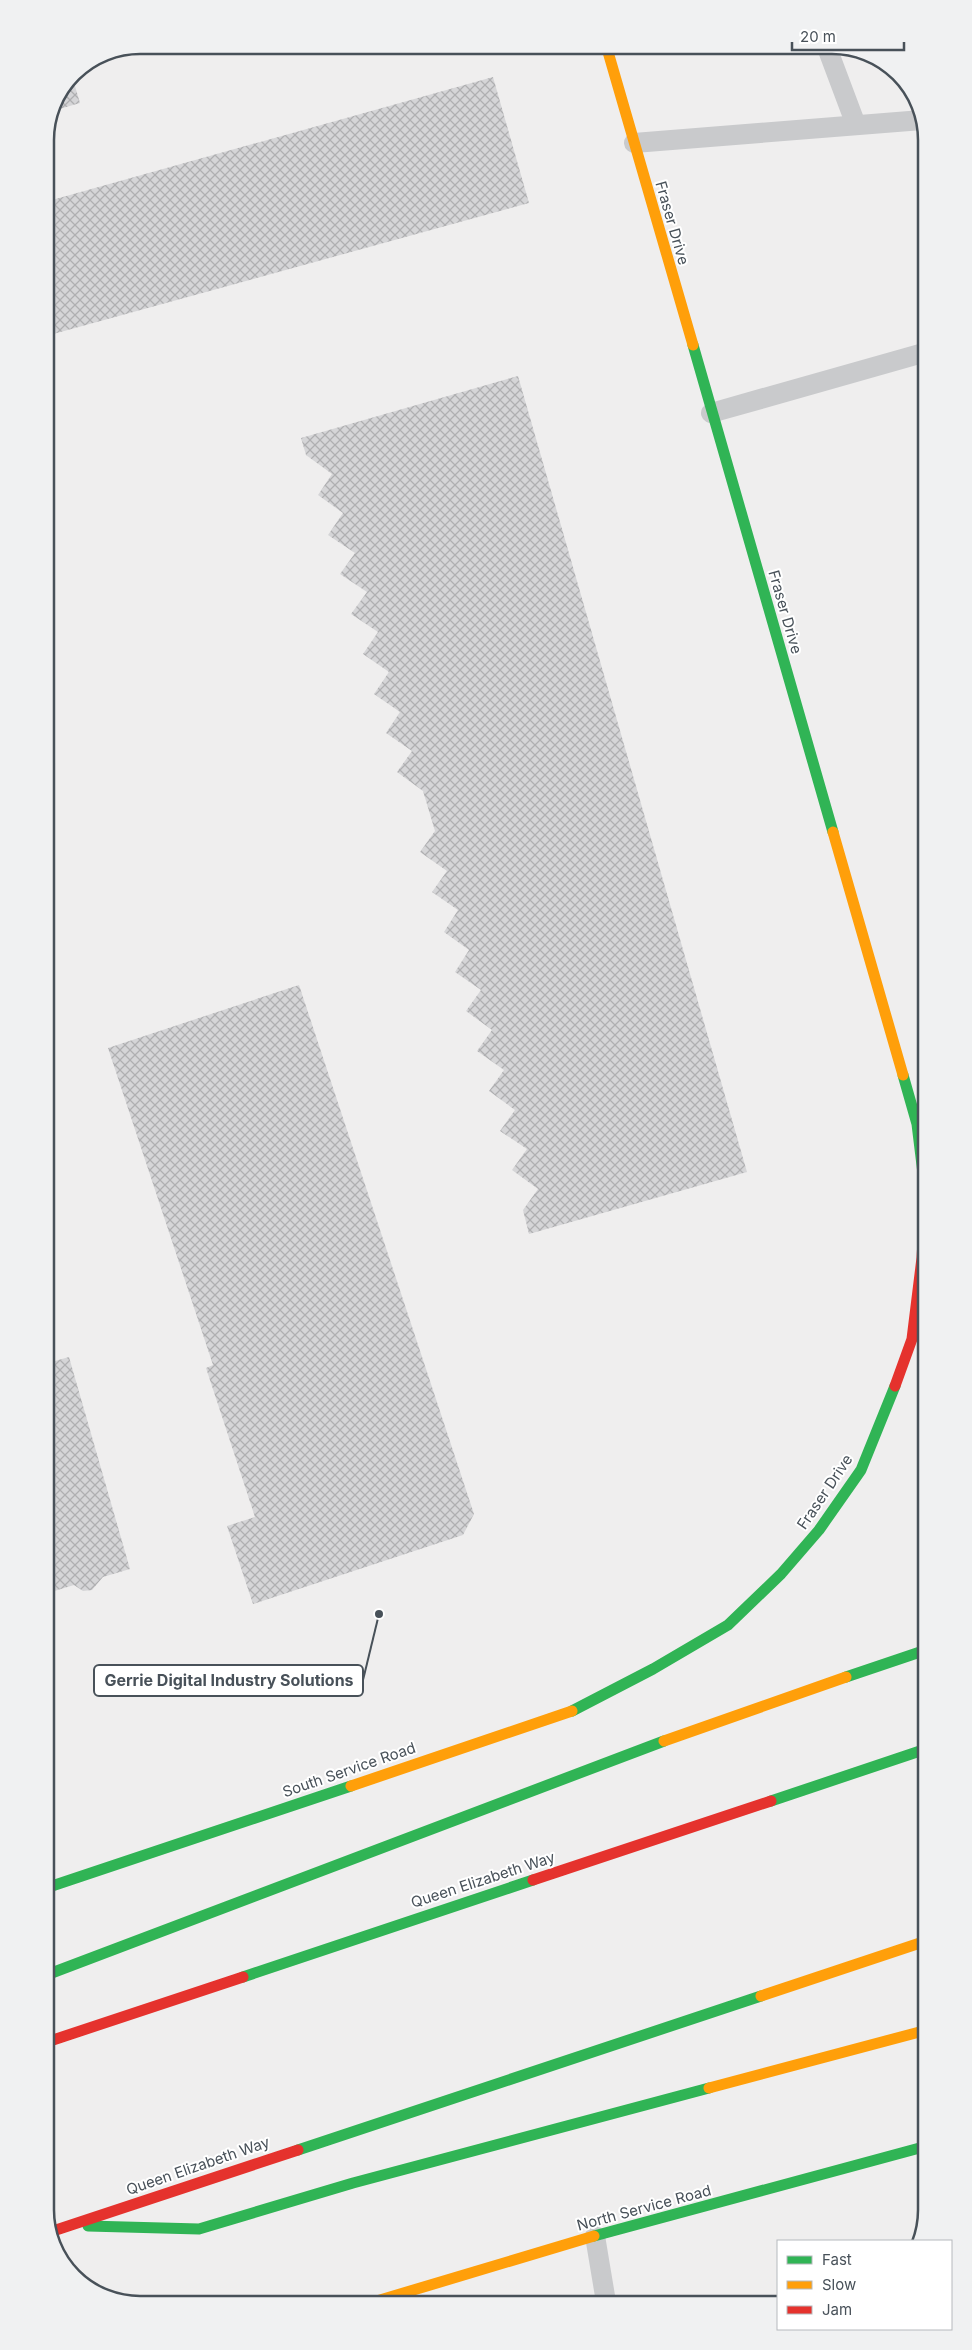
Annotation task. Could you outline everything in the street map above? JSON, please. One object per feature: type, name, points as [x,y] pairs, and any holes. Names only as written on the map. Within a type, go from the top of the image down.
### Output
[{"type":"main road","name":"Fraser Drive","points":[[609,54],[918,1132]]},
{"type":"main road","name":"Fraser Drive","points":[[653,1669],[728,1625],[780,1574],[813,1537],[861,1470],[884,1416],[912,1339],[918,1290]]},
{"type":"main road","points":[[54,1972],[687,1732],[918,1653]]},
{"type":"main road","name":"South Service Road","points":[[54,1885],[570,1712],[653,1669]]},
{"type":"main road","name":"Queen Elizabeth Way","points":[[54,2040],[918,1752]]},
{"type":"main road","name":"Queen Elizabeth Way","points":[[56,2230],[918,1944]]},
{"type":"main road","points":[[69,2225],[199,2229],[353,2183],[918,2032]]},
{"type":"main road","name":"North Service Road","points":[[394,2296],[595,2236],[918,2148]]},
{"type":"lane","points":[[829,54],[856,125]]},
{"type":"lane","points":[[634,143],[916,120]]},
{"type":"lane","points":[[711,413],[918,354]]},
{"type":"lane","points":[[595,2236],[605,2296]]},
{"type":"building","points":[[493,77],[529,203],[54,334],[54,199]]},
{"type":"building","points":[[75,85],[80,103],[60,109]]},
{"type":"building","points":[[518,376],[747,1172],[529,1234],[523,1210],[538,1189],[512,1170],[527,1149],[500,1131],[515,1110],[489,1091],[504,1070],[477,1051],[492,1030],[466,1011],[481,990],[455,972],[469,950],[444,932],[458,910],[432,892],[447,871],[420,852],[435,831],[423,791],[397,772],[412,751],[386,733],[400,712],[374,694],[389,672],[363,654],[378,632],[351,614],[367,592],[340,574],[355,553],[328,535],[343,513],[318,495],[332,474],[306,455],[301,438]]},
{"type":"building","points":[[299,985],[474,1514],[463,1535],[253,1604],[227,1526],[255,1517],[206,1368],[213,1365],[108,1048]]},
{"type":"building","points":[[69,1357],[130,1569],[103,1577],[92,1590],[83,1591],[74,1585],[54,1591],[54,1361]]},
{"type":"traffic: fast","points":[[693,345],[833,832]]},
{"type":"traffic: fast","points":[[903,1075],[918,1132]]},
{"type":"traffic: fast","points":[[572,1711],[653,1669],[728,1625],[781,1574],[819,1530],[861,1470],[895,1386]]},
{"type":"traffic: fast","points":[[846,1677],[918,1653]]},
{"type":"traffic: fast","points":[[54,1972],[664,1741]]},
{"type":"traffic: fast","points":[[771,1801],[918,1752]]},
{"type":"traffic: fast","points":[[54,1885],[351,1786]]},
{"type":"traffic: fast","points":[[243,1977],[533,1880]]},
{"type":"traffic: fast","points":[[298,2150],[761,1996]]},
{"type":"traffic: fast","points":[[88,2226],[199,2229],[353,2183],[709,2088]]},
{"type":"traffic: fast","points":[[594,2236],[918,2148]]},
{"type":"traffic: slow","points":[[609,54],[693,345]]},
{"type":"traffic: slow","points":[[833,832],[903,1075]]},
{"type":"traffic: slow","points":[[664,1741],[846,1677]]},
{"type":"traffic: slow","points":[[351,1786],[572,1711]]},
{"type":"traffic: slow","points":[[761,1996],[918,1944]]},
{"type":"traffic: slow","points":[[709,2088],[918,2032]]},
{"type":"traffic: slow","points":[[393,2296],[594,2236]]},
{"type":"traffic: jam","points":[[895,1386],[912,1339],[918,1290]]},
{"type":"traffic: jam","points":[[533,1880],[771,1801]]},
{"type":"traffic: jam","points":[[54,2040],[243,1977]]},
{"type":"traffic: jam","points":[[56,2230],[298,2150]]},
{"type":"place","name":"Gerrie Digital Industry Solutions","points":[[379,1614]]}]
